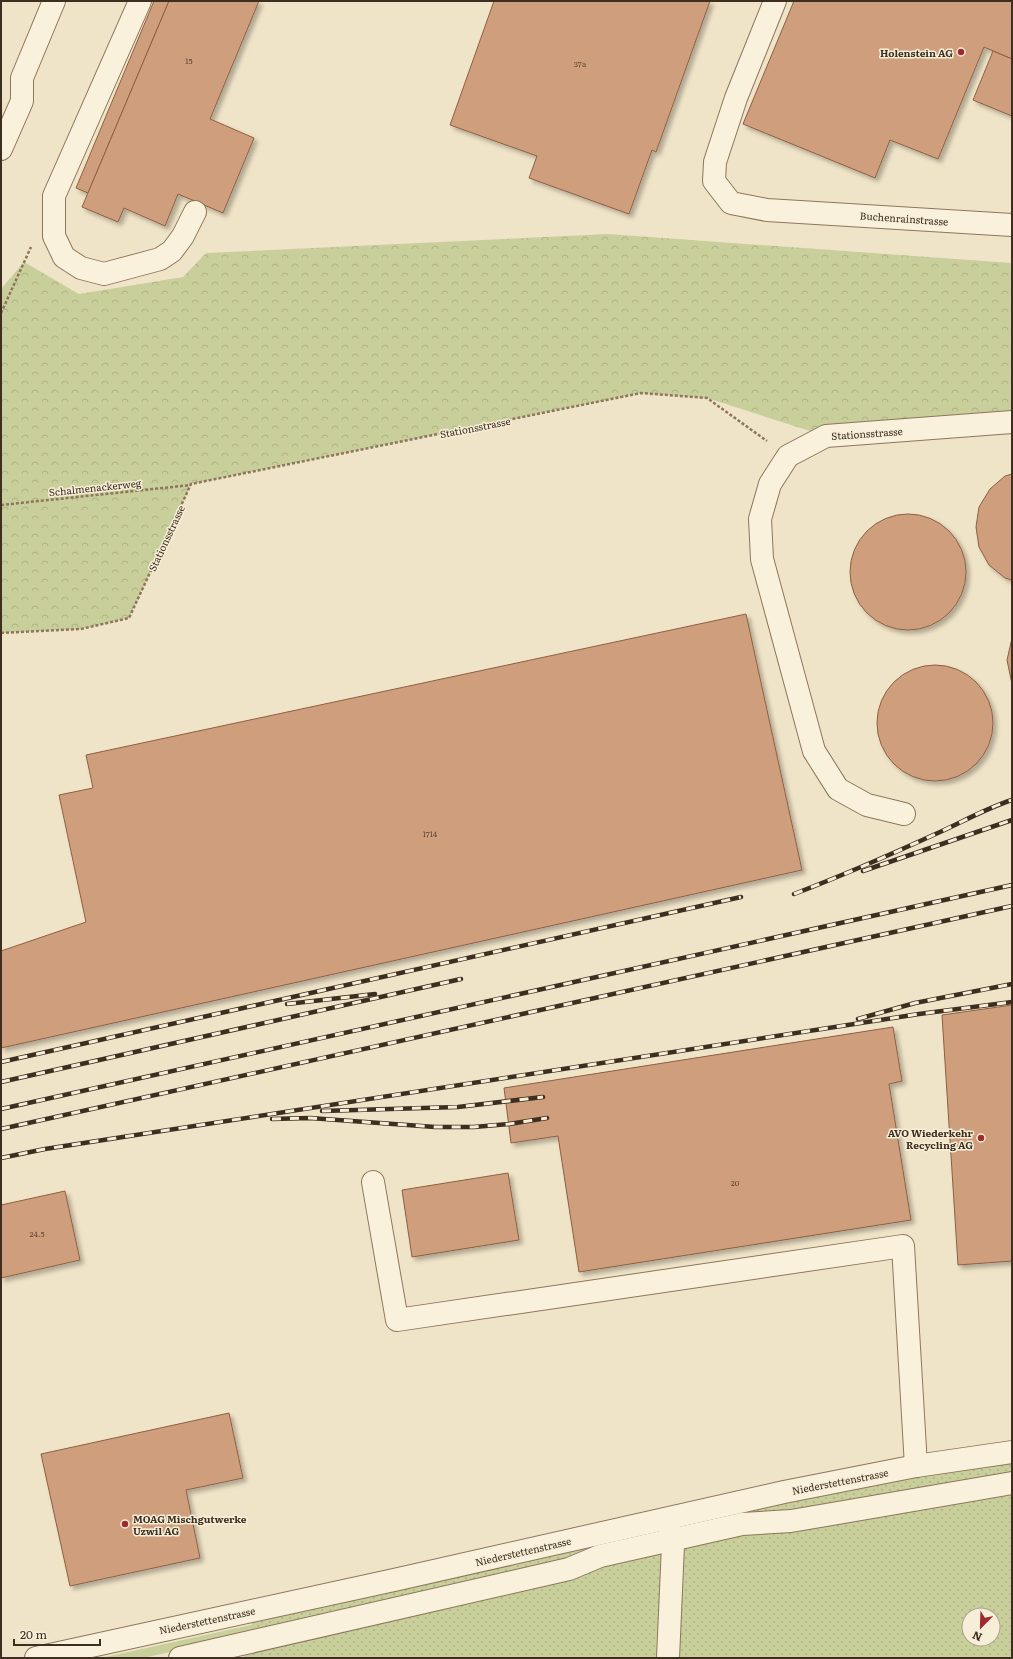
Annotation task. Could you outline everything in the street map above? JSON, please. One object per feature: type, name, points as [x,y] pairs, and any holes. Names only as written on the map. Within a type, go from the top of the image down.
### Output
[{"type":"street","points":[[1,149],[22,101],[22,78],[54,1]]},
{"type":"street","points":[[140,1],[54,196],[54,236],[64,257],[80,268],[104,274],[160,259],[172,251],[183,236],[195,212]]},
{"type":"street","name":"Buchenrainstrasse","points":[[775,1],[736,98],[715,162],[714,181],[731,203],[767,210],[1012,225]]},
{"type":"street","name":"Stationsstrasse","points":[[788,456],[826,436],[1012,422]]},
{"type":"street","points":[[788,456],[770,484],[760,518],[762,559],[814,751],[838,789],[867,805],[904,814]]},
{"type":"street","points":[[373,1182],[397,1320],[903,1246],[916,1466]]},
{"type":"street","name":"Niederstettenstrasse","points":[[36,1658],[784,1492],[916,1466],[1012,1452]]},
{"type":"street","points":[[180,1658],[569,1569],[600,1556],[742,1524],[791,1521],[1012,1483]]},
{"type":"street","points":[[667,1519],[673,1545],[668,1658]]},
{"type":"path","points":[[1,313],[24,262]]},
{"type":"path","name":"Stationsstrasse","points":[[1,633],[81,629],[128,618],[191,484],[641,393],[707,398],[788,456]]},
{"type":"path","name":"Schalmenackerweg","points":[[1,505],[191,484]]},
{"type":"green space","points":[[608,234],[1012,263],[1012,418],[813,432],[707,398],[641,393],[191,484],[129,618],[81,629],[1,633],[1,313],[24,262],[79,294],[183,277],[206,253]]},
{"type":"green space","points":[[24,262],[1,313],[1,289]]},
{"type":"green space","points":[[1012,1452],[1012,1658],[244,1658],[255,1609]]},
{"type":"green space","points":[[591,1550],[562,1566],[143,1658],[101,1658]]},
{"type":"building","points":[[154,1],[169,1],[88,193],[76,188]]},
{"type":"building","points":[[169,1],[259,1],[210,119],[254,138],[223,213],[178,194],[165,226],[124,208],[118,222],[82,207]]},
{"type":"building","points":[[494,1],[710,1],[656,152],[652,150],[629,214],[529,178],[537,156],[450,125]]},
{"type":"building","points":[[794,1],[1012,1],[1012,59],[984,47],[938,159],[890,140],[875,178],[743,124]]},
{"type":"building","points":[[993,51],[1012,59],[1012,116],[973,100]]},
{"type":"building","points":[[1012,474],[1012,580],[1005,578],[989,565],[979,547],[976,527],[979,507],[990,489],[1005,476]]},
{"type":"building","points":[[908,514],[930,518],[949,531],[962,550],[966,572],[962,594],[949,613],[930,626],[908,630],[886,626],[867,613],[854,594],[850,572],[854,550],[867,531],[886,518]]},
{"type":"building","points":[[746,614],[802,870],[1,1048],[1,951],[86,922],[59,795],[93,788],[86,755]]},
{"type":"building","points":[[1012,638],[1012,684],[1007,660]]},
{"type":"building","points":[[935,665],[957,669],[976,682],[989,701],[993,723],[989,745],[976,764],[957,777],[935,781],[913,777],[894,764],[881,745],[877,723],[881,701],[894,682],[913,669]]},
{"type":"building","name":"AVO Wiederkehr Recycling AG","points":[[1012,1005],[1012,1261],[958,1265],[942,1015]]},
{"type":"building","points":[[893,1027],[902,1081],[889,1084],[911,1220],[579,1272],[558,1136],[511,1143],[504,1088]]},
{"type":"building","points":[[508,1173],[519,1240],[412,1257],[402,1190]]},
{"type":"building","points":[[65,1191],[80,1260],[1,1278],[1,1205]]},
{"type":"building","name":"MOAG Mischgutwerke Uzwil AG","points":[[229,1413],[243,1478],[186,1490],[200,1558],[70,1586],[41,1454]]},
{"type":"railway","points":[[794,894],[868,864],[1012,800]]},
{"type":"railway","points":[[863,871],[1012,820]]},
{"type":"railway","points":[[1,1109],[1012,885]]},
{"type":"railway","points":[[1,1062],[741,897]]},
{"type":"railway","points":[[1,1129],[1012,906]]},
{"type":"railway","points":[[1,1082],[461,979]]},
{"type":"railway","points":[[858,1019],[915,1003],[1012,984]]},
{"type":"railway","points":[[287,1004],[375,994]]},
{"type":"railway","points":[[1,1158],[45,1149],[919,1014],[1012,1002]]},
{"type":"railway","points":[[322,1111],[458,1107],[543,1097]]},
{"type":"railway","points":[[272,1119],[310,1118],[435,1127],[474,1127],[509,1124],[547,1118]]},
{"type":"place","name":"Holenstein AG","points":[[961,52]]},
{"type":"place","name":"AVO Wiederkehr Recycling AG","points":[[981,1138]]},
{"type":"place","name":"MOAG Mischgutwerke Uzwil AG","points":[[125,1524]]}]
